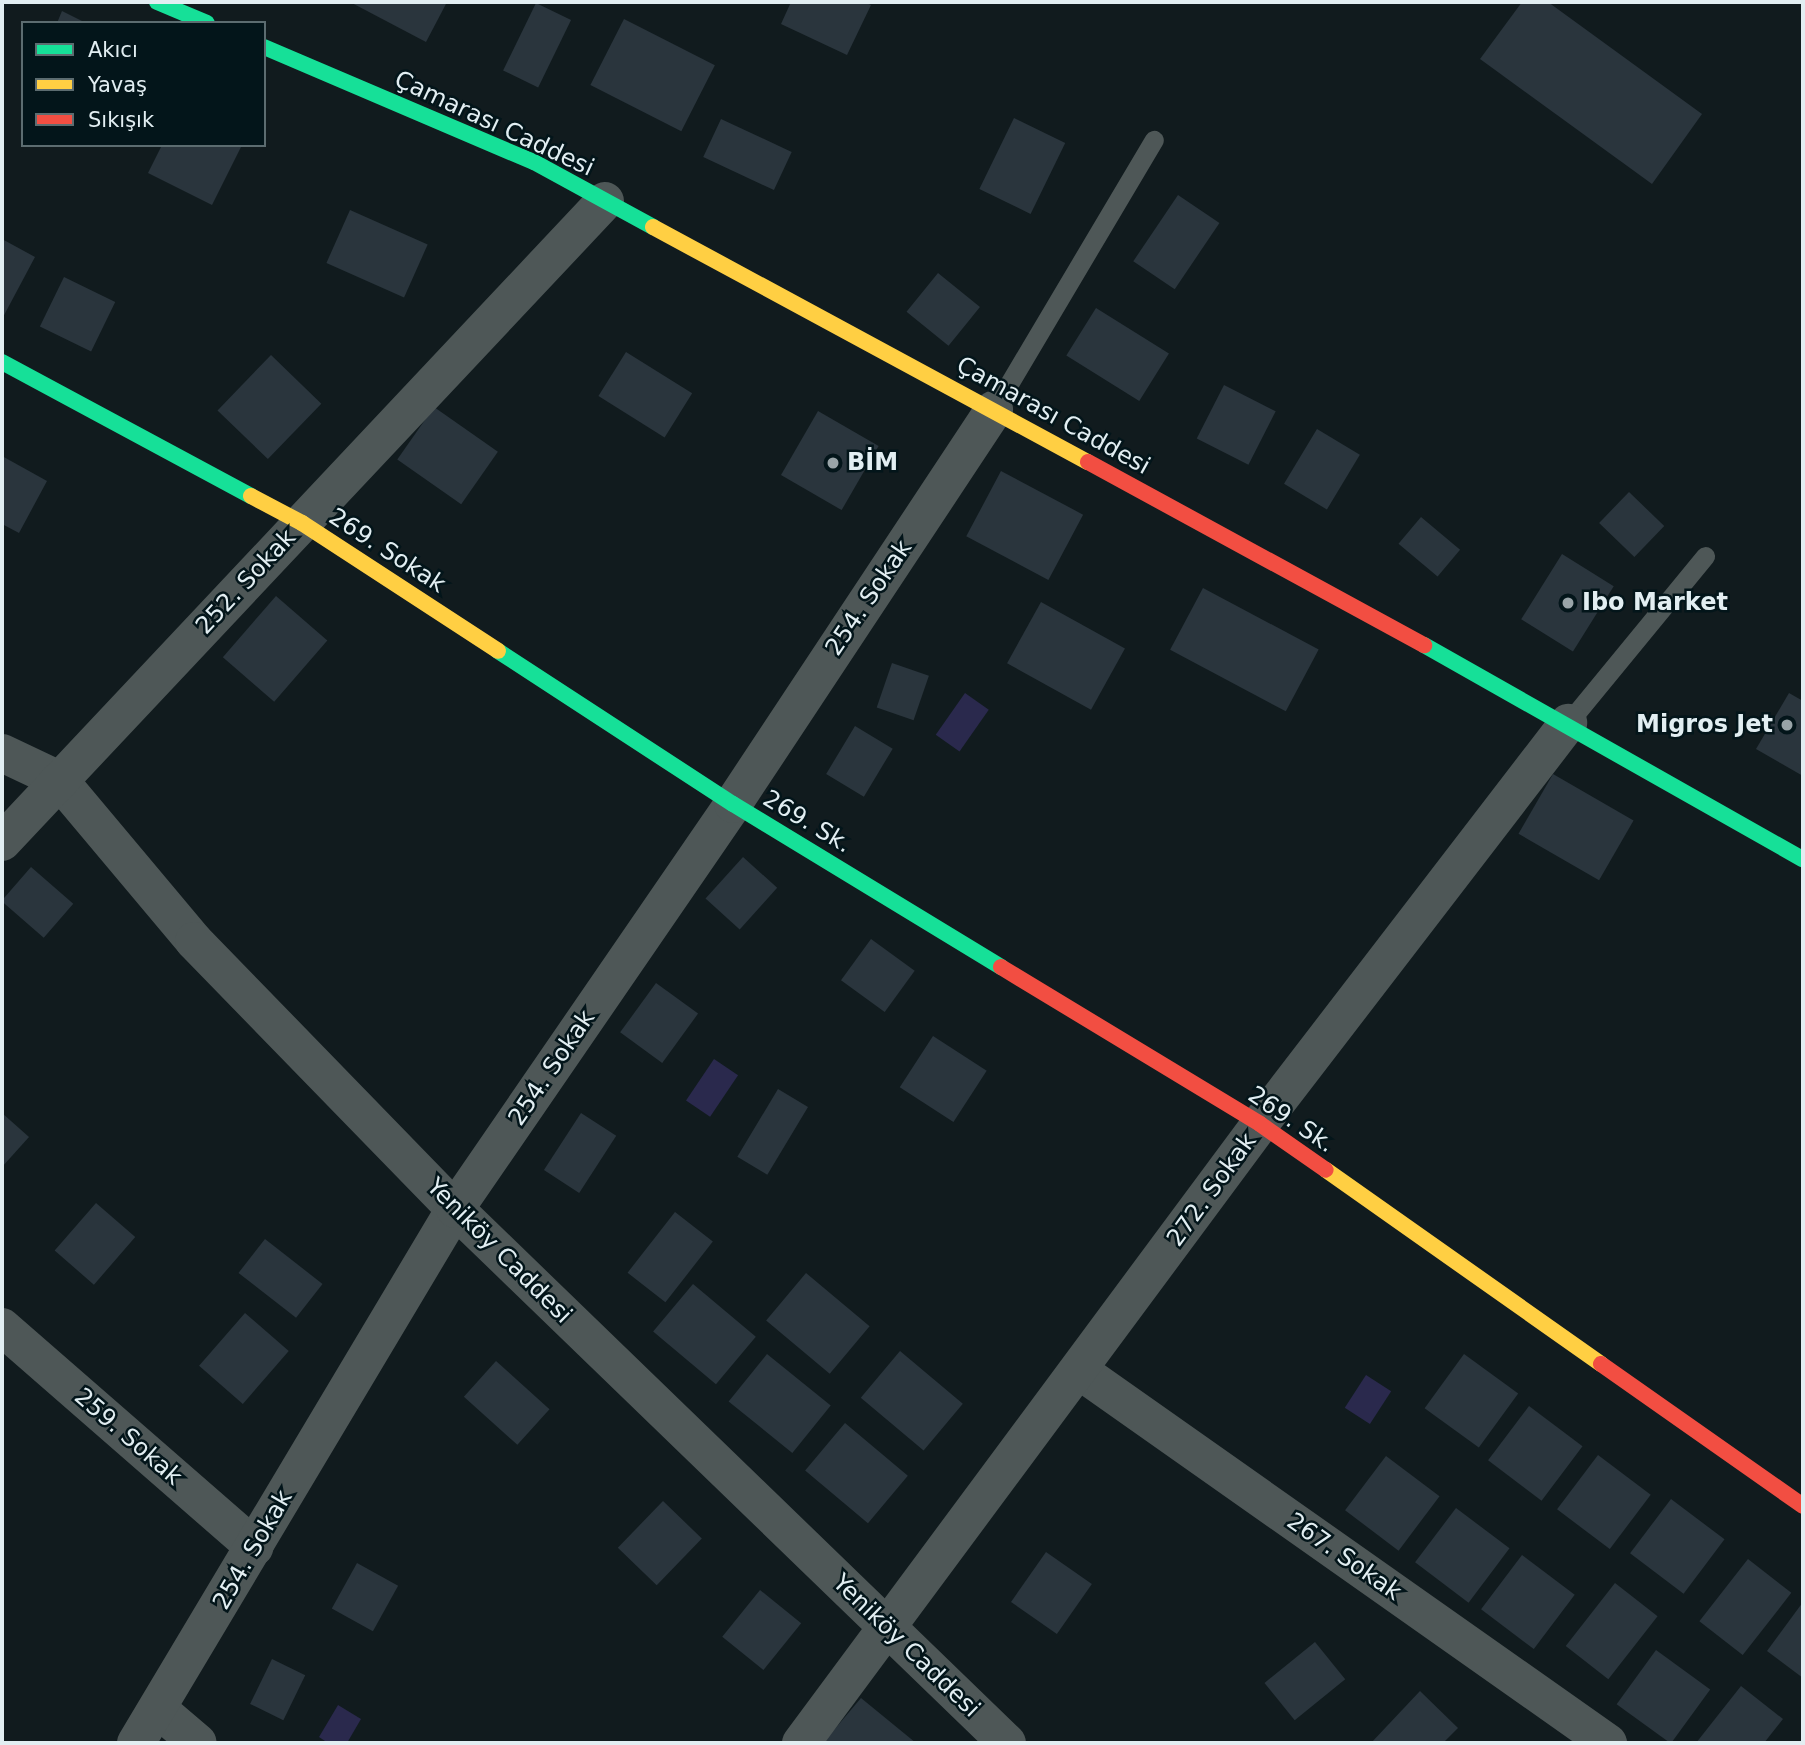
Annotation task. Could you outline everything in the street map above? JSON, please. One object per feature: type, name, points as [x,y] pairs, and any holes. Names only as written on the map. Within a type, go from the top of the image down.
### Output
[{"type":"street","points":[[158,2],[202,21]]},
{"type":"street","name":"Çamarası Caddesi","points":[[266,48],[534,162],[994,409],[1568,723],[1803,859]]},
{"type":"street","name":"252. Sokak","points":[[2,842],[606,201]]},
{"type":"street","name":"269. Sokak","points":[[2,362],[302,523],[733,804]]},
{"type":"street","name":"254. Sokak","points":[[136,1743],[455,1209],[733,804],[994,409]]},
{"type":"street","name":"272. Sokak","points":[[801,1743],[885,1627],[1080,1371],[1260,1124],[1568,723]]},
{"type":"street","name":"Yeniköy Caddesi","points":[[2,754],[59,780],[194,941],[455,1209],[1007,1743]]},
{"type":"street","name":"269. Sk.","points":[[733,804],[1260,1124],[1803,1506]]},
{"type":"street","name":"259. Sokak","points":[[2,1327],[254,1547]]},
{"type":"street","name":"267. Sokak","points":[[1080,1371],[1608,1743]]},
{"type":"street","points":[[158,1710],[198,1743]]},
{"type":"lane","points":[[994,409],[1154,141]]},
{"type":"lane","points":[[1568,723],[1704,556]]},
{"type":"shaded area","points":[[965,693],[989,710],[960,751],[936,735]]},
{"type":"shaded area","points":[[714,1059],[738,1075],[710,1117],[686,1100]]},
{"type":"shaded area","points":[[1366,1375],[1391,1391],[1370,1424],[1345,1408]]},
{"type":"shaded area","points":[[338,1705],[361,1719],[347,1743],[328,1743],[319,1737]]},
{"type":"building","points":[[350,2],[447,2],[426,42]]},
{"type":"building","points":[[791,2],[864,2],[871,5],[847,55],[781,24]]},
{"type":"building","points":[[1522,2],[1548,2],[1702,114],[1652,184],[1480,59]]},
{"type":"building","points":[[536,3],[571,20],[538,88],[503,70]]},
{"type":"building","points":[[62,11],[82,21],[58,21]]},
{"type":"building","points":[[624,19],[715,65],[681,131],[590,85]]},
{"type":"building","points":[[1014,118],[1065,143],[1031,214],[979,189]]},
{"type":"building","points":[[721,119],[792,152],[774,190],[703,157]]},
{"type":"building","points":[[161,147],[241,147],[212,205],[148,173]]},
{"type":"building","points":[[1178,195],[1219,223],[1175,289],[1133,261]]},
{"type":"building","points":[[350,210],[428,245],[404,298],[326,263]]},
{"type":"building","points":[[2,239],[35,257],[2,319]]},
{"type":"building","points":[[938,273],[980,307],[948,346],[907,312]]},
{"type":"building","points":[[64,277],[115,302],[91,351],[40,326]]},
{"type":"building","points":[[1096,308],[1169,354],[1139,401],[1066,355]]},
{"type":"building","points":[[626,352],[692,393],[665,437],[598,396]]},
{"type":"building","points":[[271,355],[321,404],[268,459],[218,410]]},
{"type":"building","points":[[1224,385],[1276,411],[1248,465],[1197,438]]},
{"type":"building","points":[[434,407],[498,452],[461,504],[397,459]]},
{"type":"building","points":[[818,411],[879,446],[842,510],[781,475]]},
{"type":"building","points":[[1317,429],[1360,455],[1327,510],[1284,484]]},
{"type":"building","points":[[2,456],[47,481],[19,533],[2,524]]},
{"type":"building","points":[[1001,471],[1083,515],[1048,580],[966,536]]},
{"type":"building","points":[[1629,492],[1664,526],[1634,557],[1599,523]]},
{"type":"building","points":[[1421,517],[1460,550],[1438,577],[1399,544]]},
{"type":"building","name":"Ibo Market","points":[[1562,554],[1614,586],[1573,652],[1521,619]]},
{"type":"building","points":[[1203,588],[1319,650],[1286,711],[1170,650]]},
{"type":"building","points":[[276,596],[327,641],[274,702],[223,657]]},
{"type":"building","points":[[1041,602],[1125,649],[1091,710],[1007,663]]},
{"type":"building","points":[[892,663],[929,676],[914,720],[877,707]]},
{"type":"building","name":"Migros Jet","points":[[1789,693],[1803,701],[1803,776],[1756,749]]},
{"type":"building","points":[[855,726],[893,749],[864,797],[826,774]]},
{"type":"building","points":[[1553,774],[1634,820],[1599,880],[1518,834]]},
{"type":"building","points":[[743,857],[777,888],[740,929],[706,899]]},
{"type":"building","points":[[31,867],[73,904],[44,938],[2,901]]},
{"type":"building","points":[[871,939],[915,971],[885,1012],[841,980]]},
{"type":"building","points":[[656,983],[698,1014],[662,1063],[620,1032]]},
{"type":"building","points":[[933,1036],[987,1071],[953,1122],[900,1087]]},
{"type":"building","points":[[778,1089],[808,1107],[767,1175],[737,1157]]},
{"type":"building","points":[[2,1113],[29,1137],[2,1167]]},
{"type":"building","points":[[581,1113],[616,1136],[579,1193],[544,1170]]},
{"type":"building","points":[[96,1203],[135,1237],[94,1285],[55,1251]]},
{"type":"building","points":[[675,1212],[713,1242],[665,1302],[628,1273]]},
{"type":"building","points":[[265,1239],[323,1284],[296,1318],[239,1273]]},
{"type":"building","points":[[806,1273],[870,1326],[830,1374],[766,1320]]},
{"type":"building","points":[[693,1284],[756,1337],[716,1384],[653,1331]]},
{"type":"building","points":[[245,1313],[289,1351],[243,1404],[199,1366]]},
{"type":"building","points":[[900,1351],[963,1404],[924,1450],[861,1398]]},
{"type":"building","points":[[767,1354],[831,1406],[792,1453],[729,1401]]},
{"type":"building","points":[[1464,1354],[1518,1393],[1479,1448],[1425,1408]]},
{"type":"building","points":[[496,1361],[550,1409],[517,1445],[464,1397]]},
{"type":"building","points":[[1529,1406],[1583,1446],[1542,1501],[1488,1460]]},
{"type":"building","points":[[845,1423],[908,1476],[868,1523],[805,1470]]},
{"type":"building","points":[[1598,1455],[1651,1495],[1610,1549],[1557,1509]]},
{"type":"building","points":[[1386,1456],[1440,1496],[1399,1551],[1345,1510]]},
{"type":"building","points":[[1671,1499],[1725,1539],[1684,1594],[1630,1553]]},
{"type":"building","points":[[663,1501],[702,1539],[657,1585],[618,1548]]},
{"type":"building","points":[[1456,1508],[1510,1548],[1469,1603],[1415,1562]]},
{"type":"building","points":[[1046,1552],[1092,1584],[1057,1634],[1011,1602]]},
{"type":"building","points":[[1522,1555],[1575,1595],[1534,1649],[1481,1609]]},
{"type":"building","points":[[1748,1559],[1791,1593],[1743,1655],[1699,1621]]},
{"type":"building","points":[[357,1563],[398,1586],[373,1631],[332,1608]]},
{"type":"building","points":[[1615,1583],[1658,1616],[1608,1679],[1566,1646]]},
{"type":"building","points":[[760,1590],[801,1623],[763,1670],[722,1637]]},
{"type":"building","points":[[1803,1602],[1803,1678],[1767,1651]]},
{"type":"building","points":[[1315,1642],[1345,1679],[1295,1720],[1264,1683]]},
{"type":"building","points":[[1656,1650],[1710,1689],[1671,1743],[1617,1704]]},
{"type":"building","points":[[272,1659],[305,1675],[283,1720],[250,1704]]},
{"type":"building","points":[[1741,1686],[1783,1719],[1764,1743],[1696,1743]]},
{"type":"building","points":[[1420,1691],[1458,1728],[1443,1743],[1371,1743]]},
{"type":"building","points":[[861,1698],[916,1743],[823,1743]]},
{"type":"traffic: fast","points":[[157,2],[202,21]]},
{"type":"traffic: fast","points":[[266,48],[534,162],[653,227]]},
{"type":"traffic: fast","points":[[2,362],[251,496]]},
{"type":"traffic: fast","points":[[1424,645],[1803,859]]},
{"type":"traffic: fast","points":[[498,651],[733,804],[1001,967]]},
{"type":"traffic: slow","points":[[653,227],[1088,462]]},
{"type":"traffic: slow","points":[[251,496],[302,523],[498,651]]},
{"type":"traffic: slow","points":[[1326,1170],[1601,1364]]},
{"type":"traffic: jam","points":[[1088,462],[1424,645]]},
{"type":"traffic: jam","points":[[1001,967],[1260,1124],[1326,1170]]},
{"type":"traffic: jam","points":[[1601,1364],[1803,1506]]},
{"type":"place","name":"BİM","points":[[833,463]]},
{"type":"place","name":"Ibo Market","points":[[1568,603]]},
{"type":"place","name":"Migros Jet","points":[[1787,725]]}]
